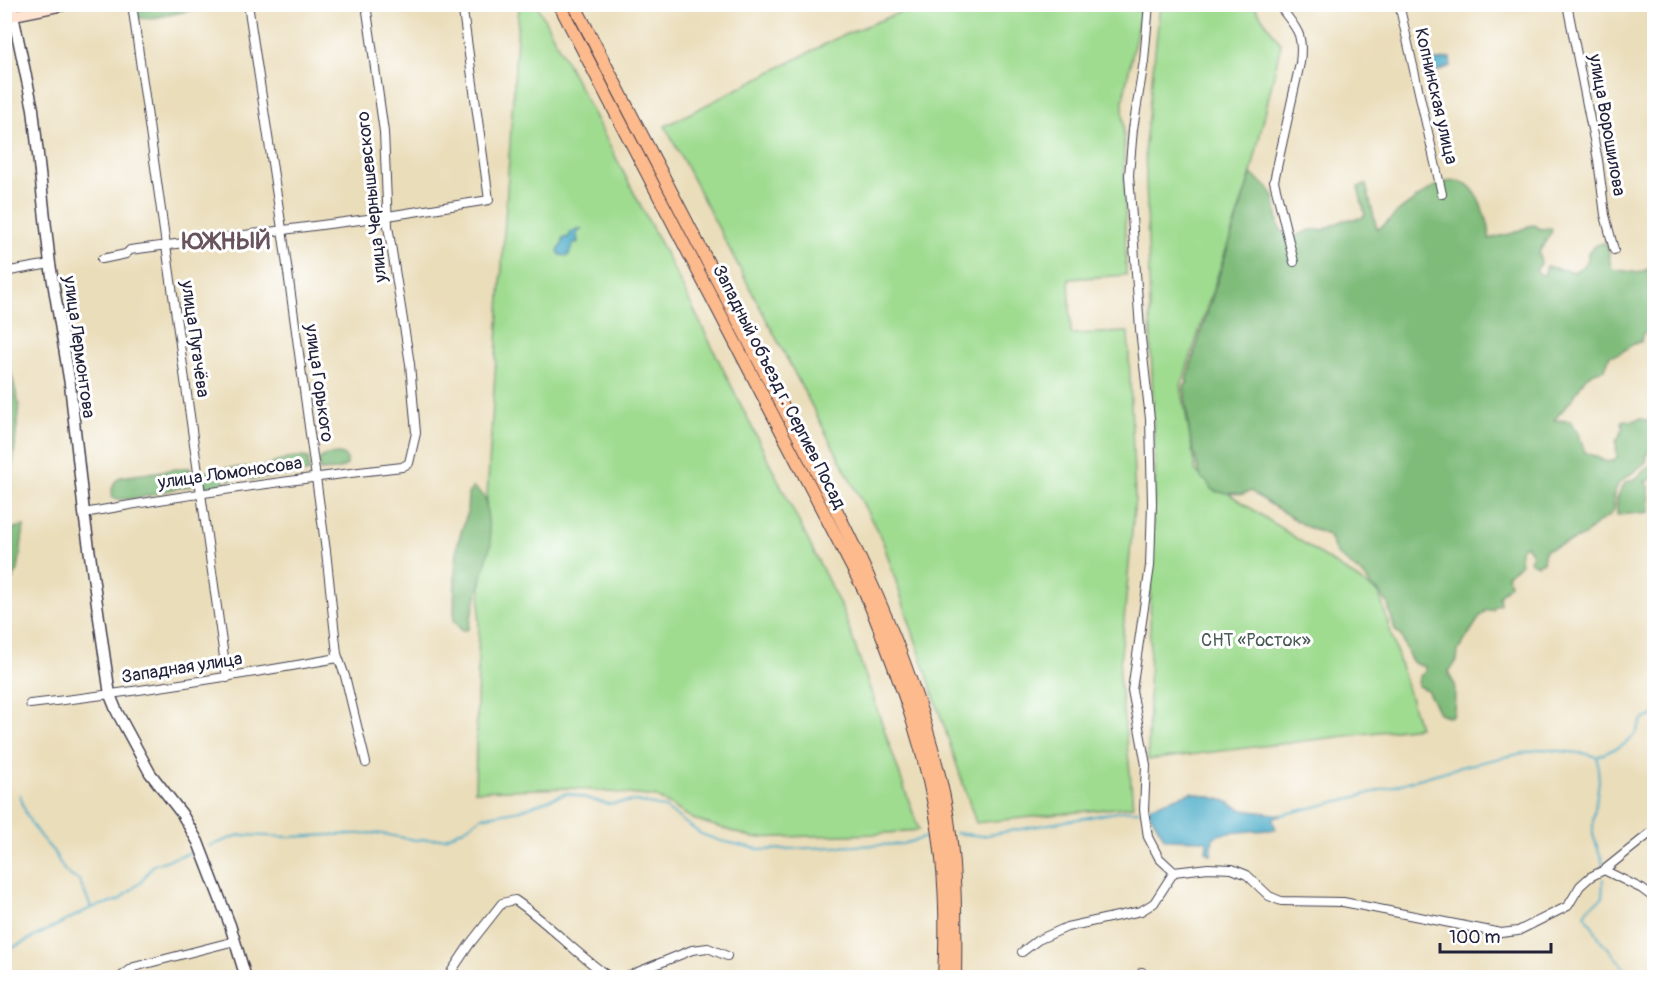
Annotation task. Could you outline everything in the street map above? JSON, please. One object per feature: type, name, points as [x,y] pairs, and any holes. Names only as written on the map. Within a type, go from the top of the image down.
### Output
[{"type":"main road","points":[[10,12],[69,4]]},
{"type":"main road","name":"Западный объезд г. Сергиев Посад","points":[[559,4],[865,592],[893,661],[938,798]]},
{"type":"main road","name":"Западный объезд г. Сергиев Посад","points":[[574,4],[876,590],[904,659],[919,706],[938,798]]},
{"type":"main road","points":[[938,798],[955,906],[955,978]]},
{"type":"main road","points":[[945,978],[947,858]]},
{"type":"street","name":"улица Пугачёва","points":[[132,4],[227,678]]},
{"type":"street","name":"улица Горького","points":[[248,4],[282,229],[338,658],[345,676],[366,763]]},
{"type":"street","name":"улица Чернышевского","points":[[366,4],[384,132],[387,215],[410,364],[416,433],[411,458]]},
{"type":"street","points":[[102,259],[126,254],[130,250],[489,200],[462,4]]},
{"type":"street","points":[[1149,4],[1129,175],[1140,329],[1150,418],[1152,503],[1150,566],[1132,690],[1146,765],[1144,810],[1148,837],[1159,858],[1174,872],[1208,868],[1232,869],[1247,875],[1269,896],[1281,901],[1343,902],[1501,933],[1518,931],[1568,906],[1580,886],[1590,877],[1604,870],[1654,830]]},
{"type":"street","points":[[1278,4],[1301,37],[1302,46],[1274,181],[1294,262]]},
{"type":"street","name":"Копнинская улица","points":[[1399,4],[1442,194]]},
{"type":"street","name":"улица Ворошилова","points":[[1567,4],[1598,160],[1605,215],[1614,250]]},
{"type":"street","name":"улица Лермонтова","points":[[10,12],[33,109],[50,264],[70,384],[84,513],[110,695],[150,773],[182,814],[198,842],[235,941],[246,978]]},
{"type":"street","points":[[4,272],[50,264]]},
{"type":"street","name":"улица Ломоносова","points":[[84,513],[200,493],[402,467],[410,463],[411,458]]},
{"type":"street","name":"Западная улица","points":[[30,704],[227,678],[338,658]]},
{"type":"street","points":[[1604,870],[1642,889],[1654,898]]},
{"type":"street","points":[[1022,952],[1038,940],[1067,927],[1141,911],[1154,903],[1174,872]]},
{"type":"street","points":[[447,978],[502,903],[514,900],[533,912],[586,960],[611,978]]},
{"type":"street","points":[[119,978],[134,967],[235,941]]},
{"type":"street","points":[[623,978],[692,950],[708,948],[727,956]]},
{"type":"green space","points":[[921,4],[1140,5],[1123,100],[1126,275],[1069,279],[1071,334],[1128,332],[1135,498],[1119,677],[1133,806],[976,823],[883,542],[665,126],[839,37]]},
{"type":"green space","points":[[135,5],[217,5],[153,18],[139,18]]},
{"type":"green space","points":[[519,5],[537,5],[678,278],[843,611],[919,830],[876,834],[753,838],[693,819],[657,797],[572,788],[475,791],[479,619]]},
{"type":"green space","name":"СНТ «Росток»","points":[[1160,5],[1253,5],[1281,44],[1251,174],[1181,386],[1196,472],[1379,593],[1419,727],[1148,760],[1155,474],[1145,145]]},
{"type":"green space","points":[[1251,174],[1272,193],[1275,199],[1278,224],[1285,234],[1292,238],[1310,230],[1323,230],[1344,220],[1362,218],[1365,215],[1358,187],[1366,185],[1377,229],[1421,195],[1444,183],[1456,181],[1466,184],[1475,192],[1488,225],[1489,239],[1534,225],[1540,229],[1551,228],[1552,231],[1539,252],[1541,264],[1536,270],[1541,275],[1544,275],[1547,266],[1574,272],[1585,265],[1588,252],[1603,243],[1606,243],[1608,247],[1611,269],[1639,273],[1654,266],[1654,326],[1642,335],[1641,342],[1610,355],[1605,369],[1585,378],[1573,398],[1554,420],[1570,421],[1577,431],[1585,452],[1607,462],[1617,458],[1616,442],[1623,429],[1622,421],[1633,421],[1640,418],[1654,424],[1654,441],[1646,462],[1618,484],[1613,497],[1613,512],[1585,535],[1545,550],[1543,562],[1537,565],[1529,561],[1532,554],[1526,545],[1520,550],[1521,564],[1507,575],[1510,584],[1499,596],[1500,604],[1481,615],[1458,651],[1457,661],[1449,671],[1455,685],[1455,704],[1453,715],[1449,717],[1439,713],[1427,690],[1418,686],[1419,677],[1425,672],[1425,667],[1414,663],[1410,658],[1401,636],[1395,630],[1387,602],[1377,590],[1373,589],[1365,577],[1337,554],[1328,535],[1305,526],[1251,491],[1243,494],[1217,492],[1201,478],[1190,438],[1184,386],[1188,382],[1186,380]]},
{"type":"green space","points":[[4,343],[19,405],[7,522],[5,522]]},
{"type":"green space","points":[[339,454],[347,459],[347,465],[337,470],[320,471],[318,460],[326,455]]},
{"type":"green space","points":[[289,458],[308,458],[307,473],[251,480],[246,474],[238,474],[228,480],[226,468],[262,467]]},
{"type":"green space","points":[[1654,462],[1654,478],[1645,482],[1649,486],[1650,512],[1617,515],[1617,498],[1625,483],[1636,478]]},
{"type":"green space","points":[[190,468],[193,481],[191,486],[131,499],[112,498],[113,486],[121,477]]},
{"type":"green space","points":[[222,470],[224,483],[215,487],[204,487],[202,472]]},
{"type":"green space","points":[[473,487],[485,497],[491,543],[468,629],[462,631],[454,621],[455,572],[458,542],[467,514],[468,494]]},
{"type":"green space","points":[[24,526],[18,570],[5,592],[5,530]]},
{"type":"water","points":[[1450,58],[1451,66],[1432,73],[1429,71],[1429,62]]},
{"type":"water","points":[[582,229],[577,233],[578,243],[574,243],[568,256],[560,255],[558,251],[563,238],[569,237],[571,232]]},
{"type":"water","points":[[1192,792],[1226,801],[1243,810],[1283,815],[1272,819],[1276,829],[1218,835],[1213,838],[1211,855],[1206,851],[1207,842],[1204,840],[1165,839],[1149,812],[1152,806]]},
{"type":"waterway","points":[[1281,815],[1356,797],[1460,767],[1541,749],[1597,757],[1625,744],[1636,733],[1642,720],[1654,715]]},
{"type":"waterway","points":[[1597,757],[1599,781],[1593,835],[1603,868]]},
{"type":"waterway","points":[[209,846],[240,835],[289,837],[376,833],[416,840],[445,838],[482,817],[521,810],[567,793],[608,804],[636,801],[665,808],[701,834],[763,850],[902,844],[935,835]]},
{"type":"waterway","points":[[20,794],[32,824],[54,852],[64,870],[79,880],[91,907]]},
{"type":"waterway","points":[[955,833],[982,836],[1123,811],[1139,811]]},
{"type":"waterway","points":[[4,954],[91,908],[119,900],[141,882],[153,865],[198,850]]},
{"type":"waterway","points":[[1603,879],[1602,898],[1587,909],[1585,914],[1603,944],[1632,978]]},
{"type":"district","name":"ЮЖНЫЙ","points":[[227,241]]}]
